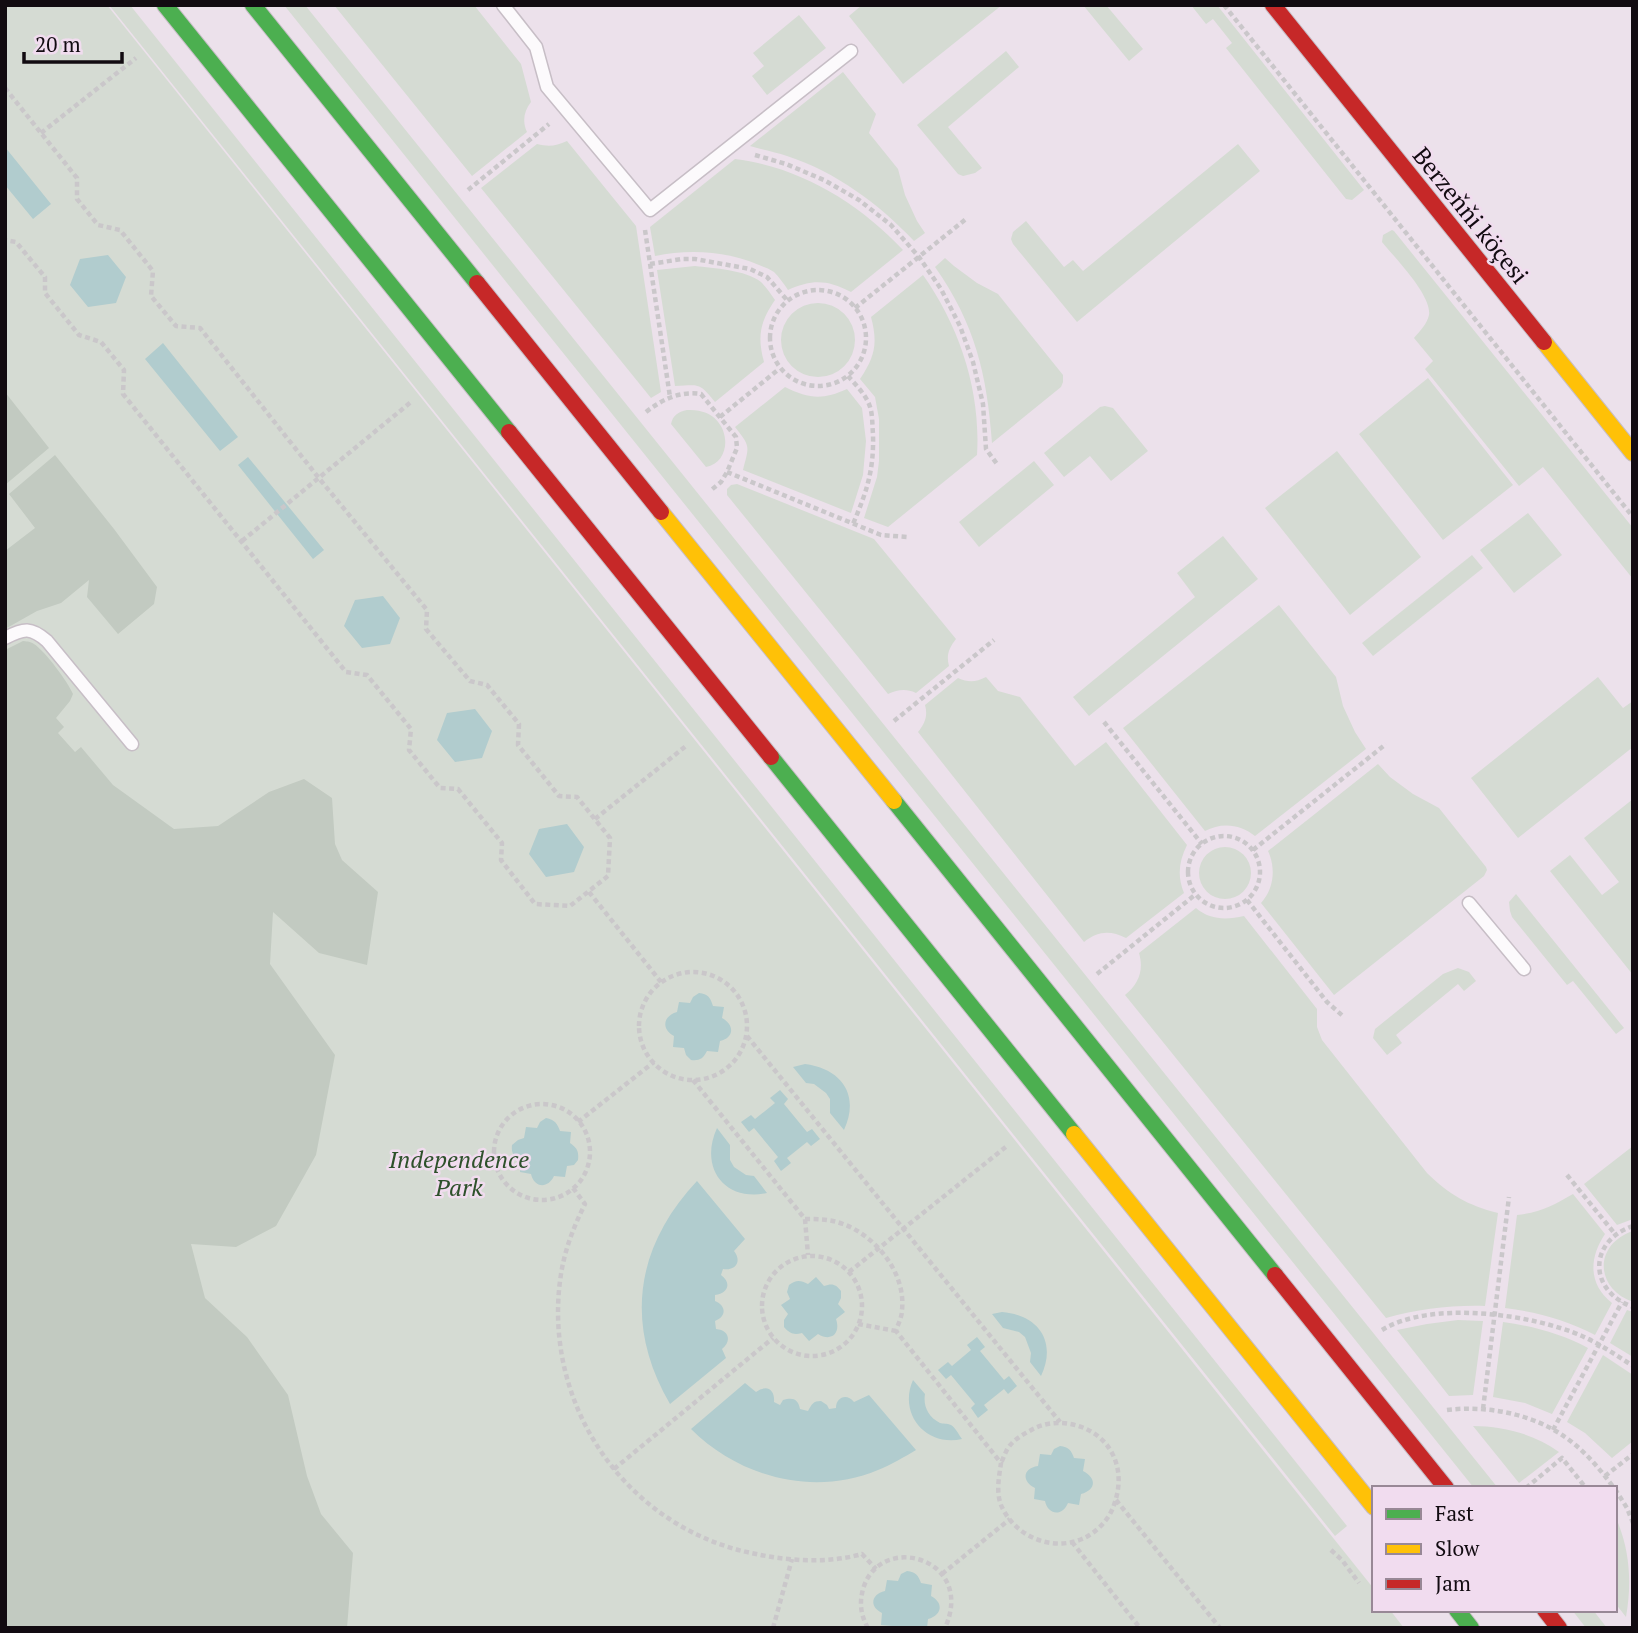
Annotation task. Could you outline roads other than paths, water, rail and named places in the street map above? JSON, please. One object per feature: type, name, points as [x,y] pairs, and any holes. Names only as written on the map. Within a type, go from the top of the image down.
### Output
[{"type":"main road","points":[[165,5],[1372,1505]]},
{"type":"main road","points":[[253,5],[1445,1486]]},
{"type":"main road","name":"Berzeňňi köçesi","points":[[1273,5],[1633,453]]},
{"type":"main road","points":[[1459,1612],[1471,1628]]},
{"type":"main road","points":[[1547,1612],[1559,1628]]},
{"type":"lane","points":[[503,5],[536,47],[547,87],[650,210],[851,51]]},
{"type":"lane","points":[[5,638],[24,629],[36,631],[132,744]]},
{"type":"lane","points":[[1469,903],[1524,968]]},
{"type":"park label","name":"Independence Park","points":[[459,1173]]}]
